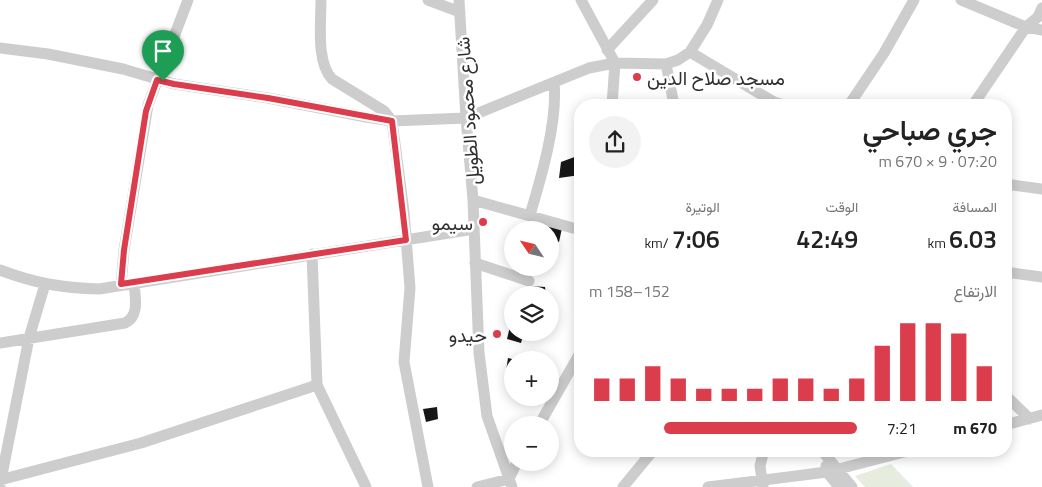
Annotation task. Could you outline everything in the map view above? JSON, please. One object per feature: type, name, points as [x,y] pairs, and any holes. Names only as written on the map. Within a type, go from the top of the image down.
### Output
[{"type":"street","points":[[121,284],[124,250],[146,111],[188,0]]},
{"type":"street","points":[[321,0],[322,59],[328,74],[332,79],[384,111],[392,121],[410,288],[404,362],[428,487]]},
{"type":"street","points":[[428,0],[460,6]]},
{"type":"street","points":[[581,0],[615,63],[612,99]]},
{"type":"street","points":[[608,50],[653,0]]},
{"type":"street","points":[[853,99],[884,54],[914,0]]},
{"type":"street","points":[[962,0],[1026,27],[1042,30]]},
{"type":"street","points":[[0,48],[48,54],[123,69],[174,84],[268,98],[392,121],[466,118],[589,68],[615,63],[666,64],[678,60],[690,52],[707,25],[714,1]]},
{"type":"street","name":"شارع محمود الطويل","points":[[460,6],[466,118],[473,200],[479,354],[488,423],[510,483]]},
{"type":"street","points":[[977,99],[1026,27],[1038,17],[1042,8]]},
{"type":"street","points":[[690,52],[769,99]]},
{"type":"street","points":[[666,64],[673,99]]},
{"type":"street","points":[[530,215],[541,178],[554,109],[554,83]]},
{"type":"street","points":[[1012,185],[1042,189]]},
{"type":"street","points":[[473,200],[574,228]]},
{"type":"street","points":[[0,270],[45,284],[99,289],[474,229]]},
{"type":"street","points":[[312,254],[317,385],[366,487]]},
{"type":"street","points":[[475,263],[528,281]]},
{"type":"street","points":[[1012,273],[1042,277]]},
{"type":"street","points":[[0,344],[118,325],[131,321],[135,314],[134,283]]},
{"type":"street","points":[[45,284],[30,338],[0,482],[141,443],[317,385]]},
{"type":"street","points":[[544,416],[574,364]]},
{"type":"street","points":[[1012,402],[1030,419]]},
{"type":"street","points":[[1012,423],[1042,415]]},
{"type":"street","points":[[623,487],[647,457]]},
{"type":"street","points":[[762,457],[760,466],[763,484]]},
{"type":"street","points":[[824,457],[827,472],[839,487]]},
{"type":"street","points":[[828,457],[852,487]]},
{"type":"street","points":[[708,487],[763,484],[827,472],[885,457]]},
{"type":"street","points":[[477,487],[510,483],[514,471]]},
{"type":"shaded area","points":[[891,464],[913,487],[865,487],[855,476]]},
{"type":"building","points":[[574,157],[574,176],[559,178],[561,162]]},
{"type":"building","points":[[559,227],[562,228],[559,242]]},
{"type":"building","points":[[437,407],[438,419],[426,422],[423,409]]},
{"type":"place","name":"مسجد صلاح الدين","points":[[637,77]]},
{"type":"place","name":"سيمو","points":[[483,222]]},
{"type":"place","name":"حيدو","points":[[497,334]]},
{"type":"route","points":[[157,80],[163,81],[392,121],[406,240],[121,284],[124,250],[146,111],[157,80]]}]
